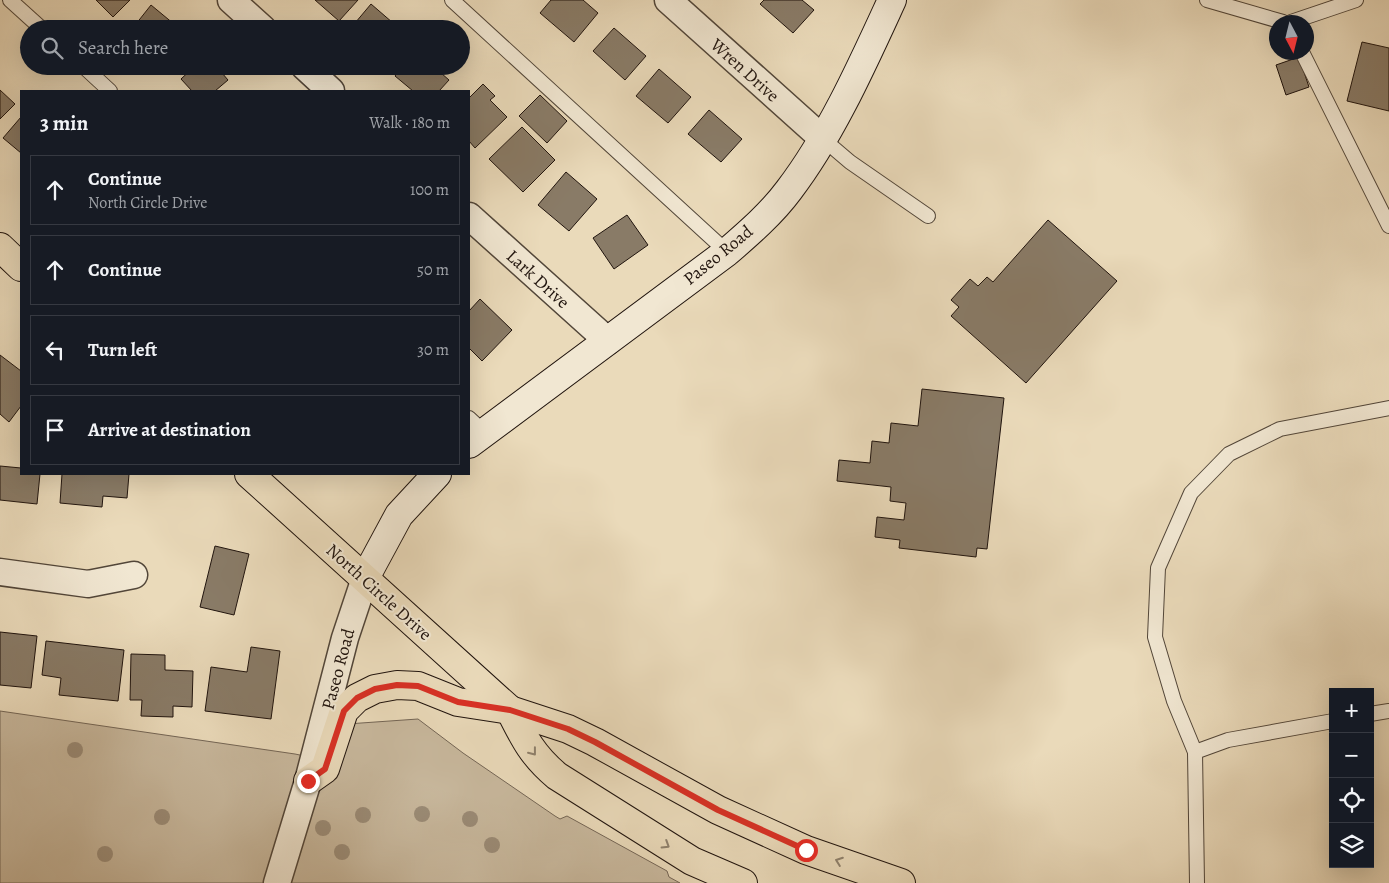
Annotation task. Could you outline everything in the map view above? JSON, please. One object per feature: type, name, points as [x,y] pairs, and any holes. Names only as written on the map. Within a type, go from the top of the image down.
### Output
[{"type":"main road","name":"North Circle Drive","points":[[250,475],[510,710],[526,743],[541,762],[557,776],[692,861],[743,883]]},
{"type":"main road","points":[[308,781],[325,769],[344,711],[357,698],[375,689],[397,685],[418,686],[458,702],[510,710]]},
{"type":"main road","name":"North Circle Drive","points":[[510,710],[568,729],[718,810],[806,850],[902,883]]},
{"type":"street","points":[[231,0],[253,20]]},
{"type":"street","name":"Wren Drive","points":[[668,0],[823,139]]},
{"type":"street","name":"Paseo Road","points":[[474,431],[608,341],[727,252],[753,229],[788,191],[823,139],[892,0]]},
{"type":"street","points":[[314,75],[330,90]]},
{"type":"street","name":"Lark Drive","points":[[470,217],[608,341]]},
{"type":"street","name":"Paseo Road","points":[[277,883],[308,781],[345,639],[365,578],[399,516],[436,475]]},
{"type":"street","points":[[0,572],[88,584],[134,575]]},
{"type":"lane","points":[[10,0],[32,20]]},
{"type":"lane","points":[[452,0],[727,252]]},
{"type":"lane","points":[[1207,0],[1246,6],[1269,16]]},
{"type":"lane","points":[[1312,15],[1356,0]]},
{"type":"lane","points":[[1306,60],[1389,226]]},
{"type":"lane","points":[[93,75],[109,90]]},
{"type":"lane","points":[[823,139],[850,162],[928,216]]},
{"type":"lane","points":[[1198,883],[1195,752],[1174,702],[1155,636],[1158,568],[1191,493],[1229,454],[1280,429],[1389,408]]},
{"type":"lane","points":[[1374,713],[1389,711]]},
{"type":"lane","points":[[1195,752],[1228,740],[1329,722]]},
{"type":"shaded area","points":[[0,711],[295,754],[333,762],[347,724],[418,719],[463,753],[555,816],[560,819],[567,816],[667,871],[669,877],[680,883],[0,883]]},
{"type":"building","points":[[96,0],[130,0],[113,17]]},
{"type":"building","points":[[315,0],[358,0],[338,20]]},
{"type":"building","points":[[551,0],[583,0],[598,13],[574,42],[540,13]]},
{"type":"building","points":[[764,0],[802,0],[814,10],[793,33],[760,4]]},
{"type":"building","points":[[371,4],[390,20],[358,20]]},
{"type":"building","points":[[151,5],[169,20],[139,20]]},
{"type":"building","points":[[614,28],[646,56],[625,80],[593,51]]},
{"type":"building","points":[[1362,42],[1389,48],[1389,111],[1347,101]]},
{"type":"building","points":[[1290,60],[1300,60],[1309,87],[1286,95],[1276,65]]},
{"type":"building","points":[[659,69],[691,97],[668,123],[636,96]]},
{"type":"building","points":[[185,75],[224,75],[228,80],[216,90],[191,90],[181,79]]},
{"type":"building","points":[[443,75],[449,80],[440,90],[412,90],[395,76]]},
{"type":"building","points":[[483,84],[495,96],[490,100],[507,117],[475,148],[470,142],[470,97]]},
{"type":"building","points":[[0,90],[15,104],[0,119]]},
{"type":"building","points":[[540,95],[567,121],[547,143],[519,116]]},
{"type":"building","points":[[709,110],[742,139],[721,162],[688,134]]},
{"type":"building","points":[[20,118],[20,152],[3,138]]},
{"type":"building","points":[[522,127],[555,160],[523,192],[489,159]]},
{"type":"building","points":[[566,172],[597,199],[569,231],[538,205]]},
{"type":"building","points":[[627,215],[648,245],[614,269],[593,238]]},
{"type":"building","points":[[1048,220],[1117,281],[1026,383],[951,316],[959,307],[951,300],[970,279],[978,286],[987,277],[993,282]]},
{"type":"building","points":[[480,299],[512,330],[482,361],[470,349],[470,310]]},
{"type":"building","points":[[0,355],[20,370],[20,407],[9,422],[0,414]]},
{"type":"building","points":[[922,389],[1004,398],[987,549],[977,548],[976,557],[899,548],[900,540],[875,537],[877,517],[904,520],[906,503],[890,501],[891,487],[837,481],[839,460],[870,463],[872,441],[889,443],[891,423],[918,426]]},
{"type":"building","points":[[0,466],[20,468],[20,475],[40,475],[37,504],[0,500]]},
{"type":"building","points":[[62,475],[129,475],[127,498],[103,496],[102,507],[60,503]]},
{"type":"building","points":[[215,546],[249,554],[234,615],[200,607]]},
{"type":"building","points":[[0,632],[37,636],[31,688],[0,685]]},
{"type":"building","points":[[46,641],[124,650],[118,701],[59,695],[61,678],[42,675]]},
{"type":"building","points":[[251,647],[280,651],[271,719],[205,711],[211,667],[247,672]]},
{"type":"building","points":[[131,654],[165,655],[165,670],[193,671],[192,707],[173,706],[173,717],[141,716],[142,700],[130,700]]},
{"type":"route","points":[[308,781],[325,769],[344,711],[357,698],[375,689],[397,685],[418,686],[458,702],[510,710],[568,729],[718,810],[806,850]]}]
